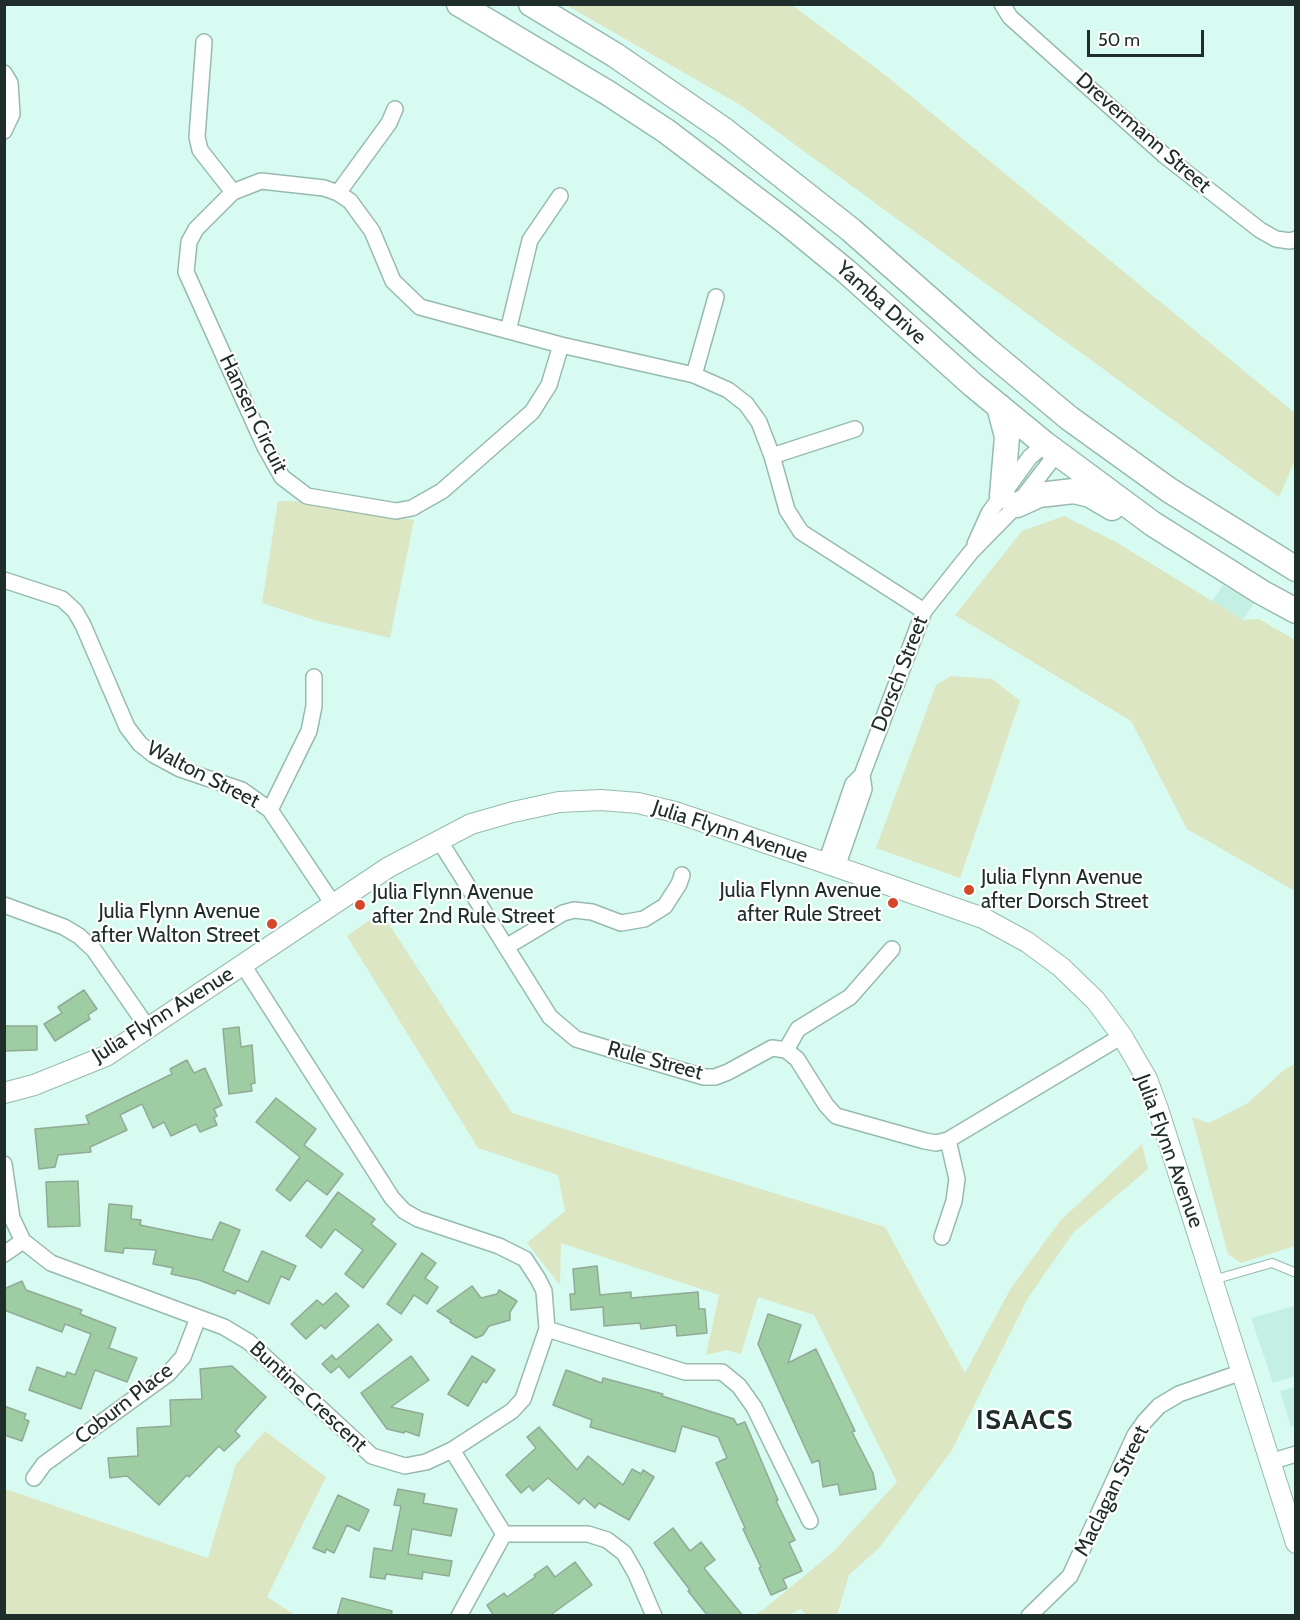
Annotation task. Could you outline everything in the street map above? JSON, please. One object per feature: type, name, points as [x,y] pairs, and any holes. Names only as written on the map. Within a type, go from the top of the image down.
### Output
[{"type":"main road","name":"Yamba Drive","points":[[459,4],[608,93],[666,131],[730,178],[847,272],[999,406],[1051,448],[1153,524],[1261,592],[1296,610]]},
{"type":"main road","name":"Yamba Drive","points":[[531,4],[672,93],[775,168],[851,230],[985,348],[1072,420],[1169,490],[1296,569]]},
{"type":"main road","points":[[999,406],[1007,437],[1010,500],[1074,490],[1090,495],[1121,514],[1153,524]]},
{"type":"main road","points":[[1051,448],[1072,420]]},
{"type":"street","name":"Drevermann Street","points":[[1002,4],[1010,16],[1164,155],[1260,230],[1276,239],[1290,242],[1296,239]]},
{"type":"street","points":[[204,42],[197,137],[200,150],[233,192]]},
{"type":"street","points":[[4,73],[10,83],[12,114],[4,131]]},
{"type":"street","points":[[395,109],[390,123],[338,193],[350,201],[372,231],[393,281],[420,307],[561,345],[694,375],[728,390],[746,404],[759,422],[772,456],[787,510],[801,532],[921,617]]},
{"type":"street","name":"Hansen Circuit","points":[[338,193],[324,188],[261,181],[233,192],[196,229],[189,242],[186,272],[264,444],[282,477],[307,496],[396,511],[412,508],[442,491],[532,412],[549,385],[561,345]]},
{"type":"street","points":[[508,331],[530,240],[560,196]]},
{"type":"street","points":[[694,375],[716,297]]},
{"type":"street","points":[[772,456],[855,429]]},
{"type":"street","name":"Dorsch Street","points":[[832,865],[864,789],[862,775],[921,617],[971,552],[989,513],[1010,500],[1033,454],[1051,448]]},
{"type":"street","name":"Walton Street","points":[[4,580],[62,599],[75,611],[128,727],[140,744],[154,755],[180,769],[242,790],[270,810],[333,904]]},
{"type":"street","points":[[270,810],[309,731],[314,706],[314,677]]},
{"type":"street","name":"Julia Flynn Avenue","points":[[4,1093],[34,1085],[106,1056],[389,867],[471,824],[513,812],[560,801],[601,800],[638,803],[675,812],[832,865],[983,918],[1027,942],[1061,967],[1096,1001],[1122,1036],[1147,1079],[1159,1112],[1296,1543]]},
{"type":"street","name":"Rule Street","points":[[439,840],[550,1017],[576,1039],[704,1077],[715,1077],[728,1072],[772,1048],[786,1050]]},
{"type":"street","points":[[506,947],[563,913],[574,910],[592,912],[621,923],[644,919],[664,906],[680,884],[682,875]]},
{"type":"street","points":[[4,905],[64,927],[87,943],[148,1028]]},
{"type":"street","points":[[892,949],[850,997],[798,1029],[786,1050],[797,1059],[826,1105],[837,1116],[925,1141],[936,1143],[948,1140],[1122,1036]]},
{"type":"street","name":"Buntine Crescent","points":[[23,1242],[51,1263],[224,1327],[249,1342],[372,1456],[405,1466],[426,1462],[452,1450],[512,1411],[523,1399],[547,1329],[544,1291],[525,1259],[500,1246],[418,1219],[404,1211],[392,1198],[243,965]]},
{"type":"street","points":[[942,1238],[954,1201],[957,1179],[948,1140]]},
{"type":"street","points":[[4,1164],[12,1218],[23,1242],[4,1254]]},
{"type":"street","name":"Coburn Place","points":[[34,1478],[44,1464],[168,1374],[183,1357],[198,1318]]},
{"type":"street","points":[[547,1329],[686,1372],[722,1372],[739,1386],[754,1407],[810,1521]]},
{"type":"street","name":"Maclagan Street","points":[[1029,1616],[1070,1576],[1135,1435],[1145,1421],[1159,1406],[1179,1394],[1242,1372]]},
{"type":"street","points":[[452,1450],[504,1534]]},
{"type":"street","points":[[1270,1462],[1296,1454]]},
{"type":"street","points":[[459,1616],[504,1534]]},
{"type":"street","points":[[504,1534],[588,1534],[607,1540],[624,1553],[636,1574],[654,1616]]},
{"type":"lane","points":[[1213,1280],[1272,1263],[1294,1272]]},
{"type":"shaded area","points":[[566,5],[792,5],[889,78],[1295,413],[1295,460],[1279,497],[742,106]]},
{"type":"shaded area","points":[[278,501],[294,501],[414,520],[390,638],[318,621],[262,603]]},
{"type":"shaded area","points":[[1064,516],[1116,542],[1243,620],[1259,619],[1295,640],[1295,891],[1187,829],[1131,721],[955,615],[1022,531]]},
{"type":"shaded area","points":[[1223,585],[1254,603],[1243,620],[1212,601]]},
{"type":"shaded area","points":[[951,676],[992,679],[1020,701],[960,878],[876,848],[936,685]]},
{"type":"shaded area","points":[[381,912],[512,1113],[885,1227],[965,1373],[1011,1288],[1060,1221],[1142,1144],[1148,1169],[1073,1233],[1028,1298],[952,1450],[879,1548],[849,1575],[837,1615],[806,1615],[801,1609],[789,1615],[755,1615],[833,1552],[897,1482],[814,1315],[758,1297],[741,1354],[727,1350],[706,1355],[719,1295],[561,1243],[560,1285],[527,1243],[565,1211],[558,1175],[478,1148],[347,936]]},
{"type":"shaded area","points":[[1295,1064],[1295,1246],[1241,1263],[1228,1254],[1192,1117],[1209,1123],[1248,1103],[1284,1070]]},
{"type":"shaded area","points":[[1295,1306],[1295,1376],[1273,1383],[1251,1318]]},
{"type":"shaded area","points":[[1295,1387],[1295,1425],[1291,1427],[1280,1391]]},
{"type":"shaded area","points":[[265,1431],[326,1477],[267,1597],[295,1615],[5,1615],[5,1489],[208,1558],[236,1464]]},
{"type":"building","points":[[84,990],[97,1009],[88,1015],[90,1019],[55,1041],[44,1024],[62,1013],[58,1007]]},
{"type":"building","points":[[4,1026],[37,1026],[37,1050],[4,1051]]},
{"type":"building","points":[[239,1027],[241,1047],[252,1045],[255,1083],[251,1084],[252,1091],[229,1094],[223,1029]]},
{"type":"building","points":[[187,1060],[194,1073],[205,1068],[222,1105],[214,1109],[217,1125],[200,1132],[196,1124],[171,1136],[164,1122],[153,1128],[142,1104],[120,1115],[127,1130],[90,1147],[91,1152],[58,1155],[55,1167],[39,1169],[35,1129],[89,1124],[86,1116],[172,1074],[170,1069]]},
{"type":"building","points":[[276,1098],[316,1129],[304,1145],[343,1174],[327,1195],[307,1180],[290,1201],[276,1190],[300,1157],[256,1122]]},
{"type":"building","points":[[78,1181],[80,1226],[48,1227],[46,1182]]},
{"type":"building","points":[[338,1192],[375,1219],[371,1224],[396,1244],[363,1288],[345,1274],[363,1250],[335,1229],[321,1248],[306,1236]]},
{"type":"building","points":[[109,1204],[132,1206],[131,1219],[141,1220],[140,1225],[212,1240],[220,1222],[240,1230],[223,1271],[248,1282],[262,1251],[296,1266],[289,1280],[281,1276],[269,1304],[237,1290],[235,1294],[199,1280],[171,1274],[173,1268],[153,1264],[156,1250],[124,1248],[123,1253],[105,1251]]},
{"type":"building","points":[[422,1253],[436,1263],[425,1278],[438,1287],[427,1304],[414,1295],[401,1314],[387,1304]]},
{"type":"building","points":[[597,1266],[600,1295],[631,1292],[631,1298],[698,1292],[699,1309],[705,1309],[707,1333],[677,1336],[676,1325],[641,1329],[640,1323],[604,1326],[603,1307],[571,1310],[570,1294],[575,1294],[573,1269]]},
{"type":"building","points":[[22,1281],[26,1290],[82,1310],[80,1314],[116,1328],[109,1348],[137,1358],[127,1382],[95,1370],[81,1409],[29,1390],[37,1367],[65,1377],[67,1372],[75,1375],[91,1334],[65,1324],[62,1332],[4,1310],[4,1289]]},
{"type":"building","points":[[472,1286],[481,1298],[497,1294],[499,1290],[517,1301],[510,1312],[510,1320],[489,1326],[483,1335],[476,1338],[437,1311]]},
{"type":"building","points":[[336,1293],[349,1306],[325,1329],[321,1325],[306,1339],[291,1324],[317,1300],[323,1305]]},
{"type":"building","points":[[768,1314],[801,1325],[788,1363],[816,1349],[855,1431],[852,1432],[873,1473],[876,1489],[840,1495],[838,1484],[823,1487],[819,1460],[812,1463],[758,1344]]},
{"type":"building","points":[[378,1324],[392,1340],[349,1378],[339,1366],[331,1373],[322,1364],[332,1355],[336,1360]]},
{"type":"building","points":[[411,1356],[429,1380],[391,1407],[423,1414],[419,1436],[405,1431],[404,1433],[387,1429],[361,1393]]},
{"type":"building","points":[[472,1356],[495,1370],[486,1383],[483,1381],[468,1406],[448,1394]]},
{"type":"building","points":[[232,1366],[266,1397],[235,1431],[240,1436],[224,1451],[219,1446],[159,1505],[127,1476],[110,1478],[108,1458],[138,1456],[137,1428],[171,1426],[170,1400],[202,1399],[200,1369]]},
{"type":"building","points":[[566,1370],[602,1383],[603,1378],[663,1394],[662,1396],[734,1419],[737,1425],[745,1422],[778,1500],[776,1501],[795,1540],[789,1543],[802,1571],[783,1579],[787,1588],[771,1595],[716,1463],[727,1458],[718,1437],[682,1426],[675,1452],[590,1427],[592,1420],[553,1405]]},
{"type":"building","points":[[4,1406],[26,1414],[24,1419],[29,1421],[22,1441],[4,1435]]},
{"type":"building","points":[[539,1427],[577,1470],[588,1456],[623,1485],[632,1469],[641,1474],[643,1470],[654,1477],[629,1520],[599,1503],[595,1508],[584,1498],[579,1504],[548,1478],[533,1491],[529,1486],[521,1493],[506,1475],[536,1448],[527,1437]]},
{"type":"building","points":[[398,1489],[425,1494],[423,1503],[457,1509],[451,1536],[412,1529],[408,1554],[452,1561],[449,1576],[423,1572],[422,1579],[386,1574],[385,1579],[370,1577],[374,1548],[392,1551],[401,1506],[394,1505]]},
{"type":"building","points":[[338,1495],[369,1510],[359,1531],[347,1525],[334,1553],[326,1549],[325,1553],[313,1548]]},
{"type":"building","points":[[673,1528],[690,1551],[701,1542],[715,1560],[704,1568],[743,1616],[708,1616],[688,1591],[690,1590],[654,1543]]},
{"type":"building","points":[[575,1562],[592,1585],[549,1616],[494,1616],[487,1605],[504,1593],[507,1597],[547,1566],[555,1577]]},
{"type":"building","points":[[342,1598],[392,1611],[391,1616],[337,1616]]},
{"type":"place","name":"Julia Flynn Avenue after Dorsch Street","points":[[969,890]]},
{"type":"place","name":"Julia Flynn Avenue after Rule Street","points":[[893,903]]},
{"type":"place","name":"Julia Flynn Avenue after 2nd Rule Street","points":[[360,905]]},
{"type":"place","name":"Julia Flynn Avenue after Walton Street","points":[[272,924]]},
{"type":"district","name":"ISAACS","points":[[1025,1421]]}]
